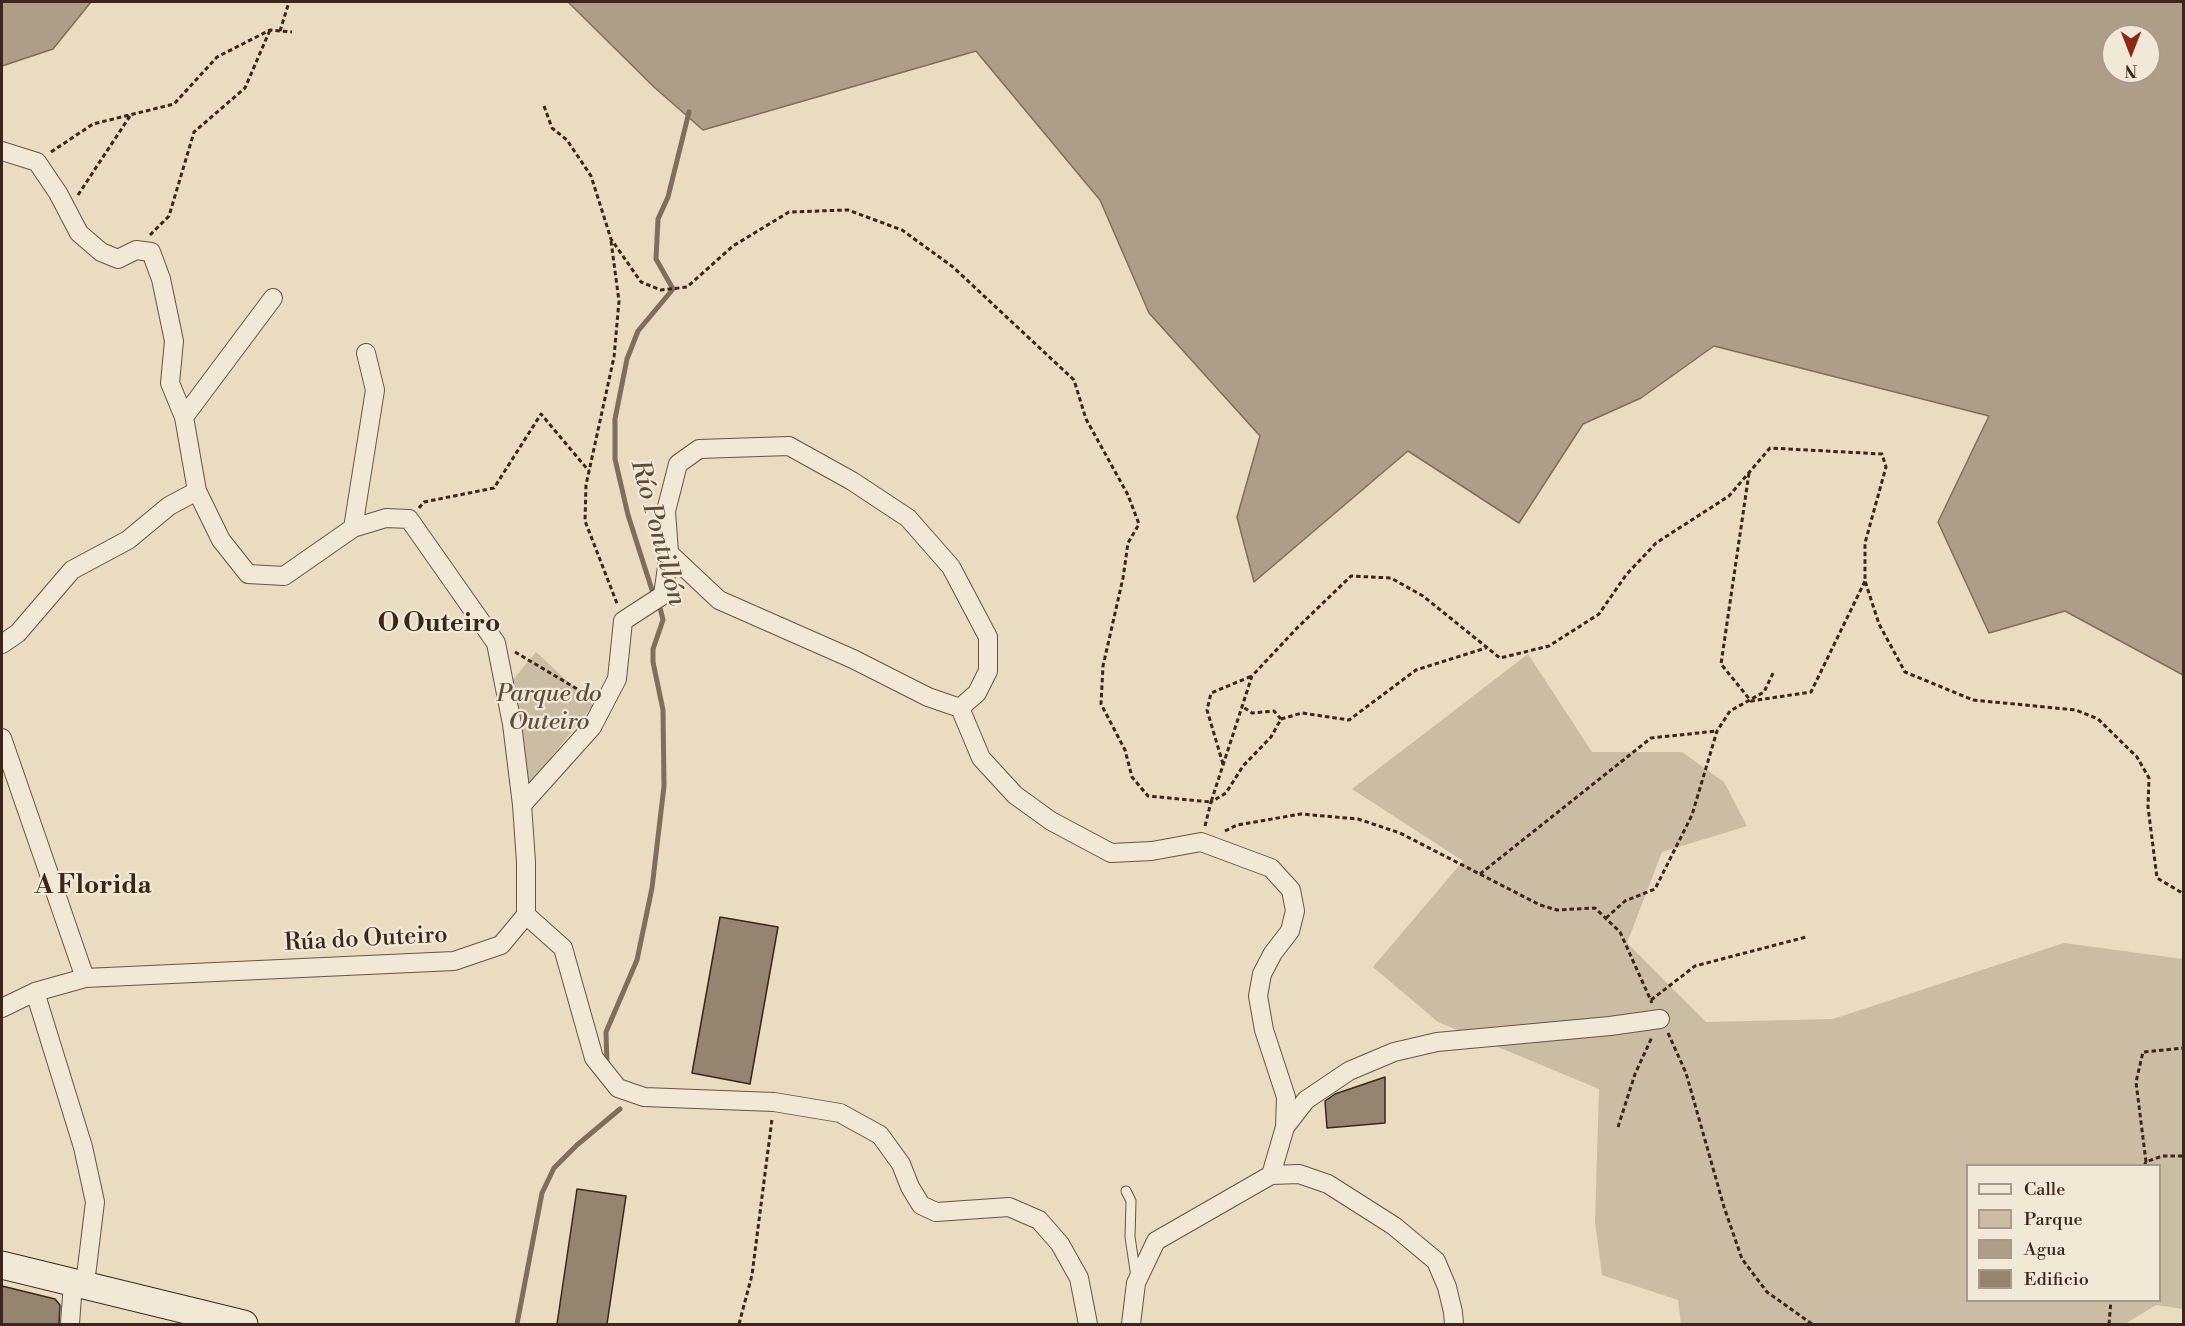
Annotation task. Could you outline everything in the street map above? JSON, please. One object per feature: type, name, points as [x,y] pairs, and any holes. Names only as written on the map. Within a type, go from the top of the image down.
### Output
[{"type":"main road","points":[[2,1264],[244,1324]]},
{"type":"street","points":[[2,152],[38,162],[79,233],[101,252],[118,259],[136,250],[151,252],[161,279],[174,341],[170,383],[184,417],[197,491],[221,540],[248,574],[284,576],[353,528],[386,518],[409,519],[496,643],[512,724],[522,805],[526,862],[526,915],[563,948],[594,1058],[618,1088],[644,1097],[774,1102],[840,1113],[880,1135],[901,1164],[910,1187],[921,1205],[936,1212],[1009,1207],[1039,1220],[1060,1244],[1079,1278],[1088,1324]]},
{"type":"street","points":[[184,417],[273,298]]},
{"type":"street","points":[[353,528],[375,390],[366,353]]},
{"type":"street","points":[[522,805],[592,727],[617,679],[623,621],[655,599],[669,553],[666,511],[678,464],[699,449],[789,446],[852,481],[908,518],[951,567],[988,637],[988,671],[977,693],[960,708]]},
{"type":"street","points":[[2,644],[18,633],[72,570],[128,540],[169,506],[197,491]]},
{"type":"street","points":[[669,553],[719,600],[853,660],[928,697],[960,708],[981,758],[1015,795],[1051,821],[1111,853],[1152,851],[1201,842],[1271,868],[1290,890],[1295,911],[1290,931],[1273,953],[1262,974],[1258,996],[1264,1030],[1286,1097],[1285,1127],[1270,1175]]},
{"type":"street","points":[[2,738],[85,978]]},
{"type":"street","name":"Rúa do Outeiro","points":[[2,1008],[35,992],[85,978],[454,961],[501,945],[526,915]]},
{"type":"street","points":[[35,992],[83,1147],[95,1202],[70,1324]]},
{"type":"street","points":[[1285,1127],[1306,1100],[1349,1071],[1394,1052],[1437,1042],[1610,1026],[1660,1019]]},
{"type":"street","points":[[1131,1324],[1136,1283],[1156,1242],[1270,1175],[1299,1174],[1328,1184],[1394,1226],[1436,1262],[1447,1287],[1454,1312],[1454,1324]]},
{"type":"lane","points":[[1126,1191],[1131,1201],[1130,1237],[1136,1283]]},
{"type":"path","points":[[280,31],[289,2]]},
{"type":"path","points":[[136,250],[169,216],[194,132],[245,88],[270,30]]},
{"type":"path","points":[[38,162],[93,124],[174,104],[217,57],[270,30],[292,32]]},
{"type":"path","points":[[544,106],[552,128],[567,140],[591,176],[611,239],[619,301],[614,357],[586,485],[585,521],[623,621]]},
{"type":"path","points":[[67,211],[130,116]]},
{"type":"path","points":[[611,239],[640,282],[661,290],[680,288],[687,287],[733,246],[789,213],[848,210],[902,230],[953,267],[1074,380],[1086,419],[1128,495],[1139,524],[1128,543],[1123,578],[1103,666],[1101,704],[1125,750],[1132,777],[1148,796],[1211,802],[1226,793],[1243,765],[1271,737],[1281,719],[1302,713],[1349,720],[1416,670],[1486,648]]},
{"type":"path","points":[[409,519],[424,502],[494,488],[541,414],[589,471]]},
{"type":"path","points":[[1223,765],[1208,711],[1211,693],[1252,676],[1351,576],[1391,578],[1423,596],[1500,658],[1549,646],[1599,614],[1626,576],[1656,543],[1729,495],[1770,448],[1882,453],[1886,467],[1864,543],[1865,581],[1878,624],[1905,672],[1973,700],[2076,710],[2098,719],[2137,757],[2149,778],[2148,807],[2157,878],[2184,894]]},
{"type":"path","points":[[1749,471],[1720,664],[1751,701]]},
{"type":"path","points":[[1751,701],[1811,692],[1865,581]]},
{"type":"path","points":[[496,643],[604,704]]},
{"type":"path","points":[[1606,918],[1625,901],[1655,889],[1692,815],[1717,731],[1730,711],[1764,692],[1774,671]]},
{"type":"path","points":[[1201,842],[1211,802],[1252,676]]},
{"type":"path","points":[[1243,706],[1252,713],[1274,711],[1281,719]]},
{"type":"path","points":[[1480,874],[1651,738],[1717,731]]},
{"type":"path","points":[[1201,842],[1237,825],[1301,814],[1358,819],[1400,833],[1540,905],[1557,910],[1595,908],[1620,932],[1686,1073],[1724,1207],[1743,1259],[1767,1293],[1812,1324]]},
{"type":"path","points":[[1651,1000],[1695,966],[1806,937]]},
{"type":"path","points":[[1618,1127],[1635,1074],[1660,1019]]},
{"type":"path","points":[[2184,1048],[2143,1052],[2136,1082],[2145,1164],[2162,1156],[2184,1156]]},
{"type":"path","points":[[739,1324],[752,1275],[774,1102]]},
{"type":"path","points":[[2109,1324],[2111,1302]]},
{"type":"green space","name":"Parque do Outeiro","points":[[536,652],[593,705],[528,786],[510,683]]},
{"type":"green space","points":[[1528,654],[1592,752],[1682,752],[1724,782],[1747,826],[1662,852],[1627,943],[1706,1022],[1833,1019],[2064,943],[2183,959],[2183,1309],[2156,1305],[2125,1324],[1681,1324],[1678,1300],[1602,1275],[1595,1222],[1599,1089],[1438,1022],[1373,967],[1463,861],[1352,789]]},
{"type":"water","points":[[2,2],[91,2],[53,49],[2,66]]},
{"type":"water","points":[[568,2],[2183,2],[2183,675],[2065,611],[1989,633],[1938,522],[1989,416],[1714,346],[1641,398],[1583,424],[1519,523],[1408,451],[1254,582],[1237,517],[1260,436],[1149,313],[1100,200],[976,51],[703,130],[654,87]]},
{"type":"building","points":[[720,917],[778,927],[750,1084],[692,1073]]},
{"type":"building","points":[[1385,1077],[1385,1123],[1327,1128],[1325,1101],[1335,1094]]},
{"type":"building","points":[[577,1189],[626,1196],[607,1324],[557,1324]]},
{"type":"building","points":[[2,1286],[55,1299],[60,1305],[59,1324],[2,1324]]},
{"type":"waterway","name":"Río Pontillón","points":[[607,1065],[606,1032],[637,960],[652,888],[664,786],[663,710],[653,662],[653,649],[663,620],[628,515],[615,459],[615,419],[627,359],[638,331],[673,289],[656,259],[658,219],[668,197],[689,112]]},
{"type":"waterway","name":"Río Pontillón","points":[[517,1324],[542,1193],[554,1168],[577,1145],[620,1109]]},
{"type":"district","name":"O Outeiro","points":[[439,625]]},
{"type":"district","name":"A Florida","points":[[93,887]]}]
